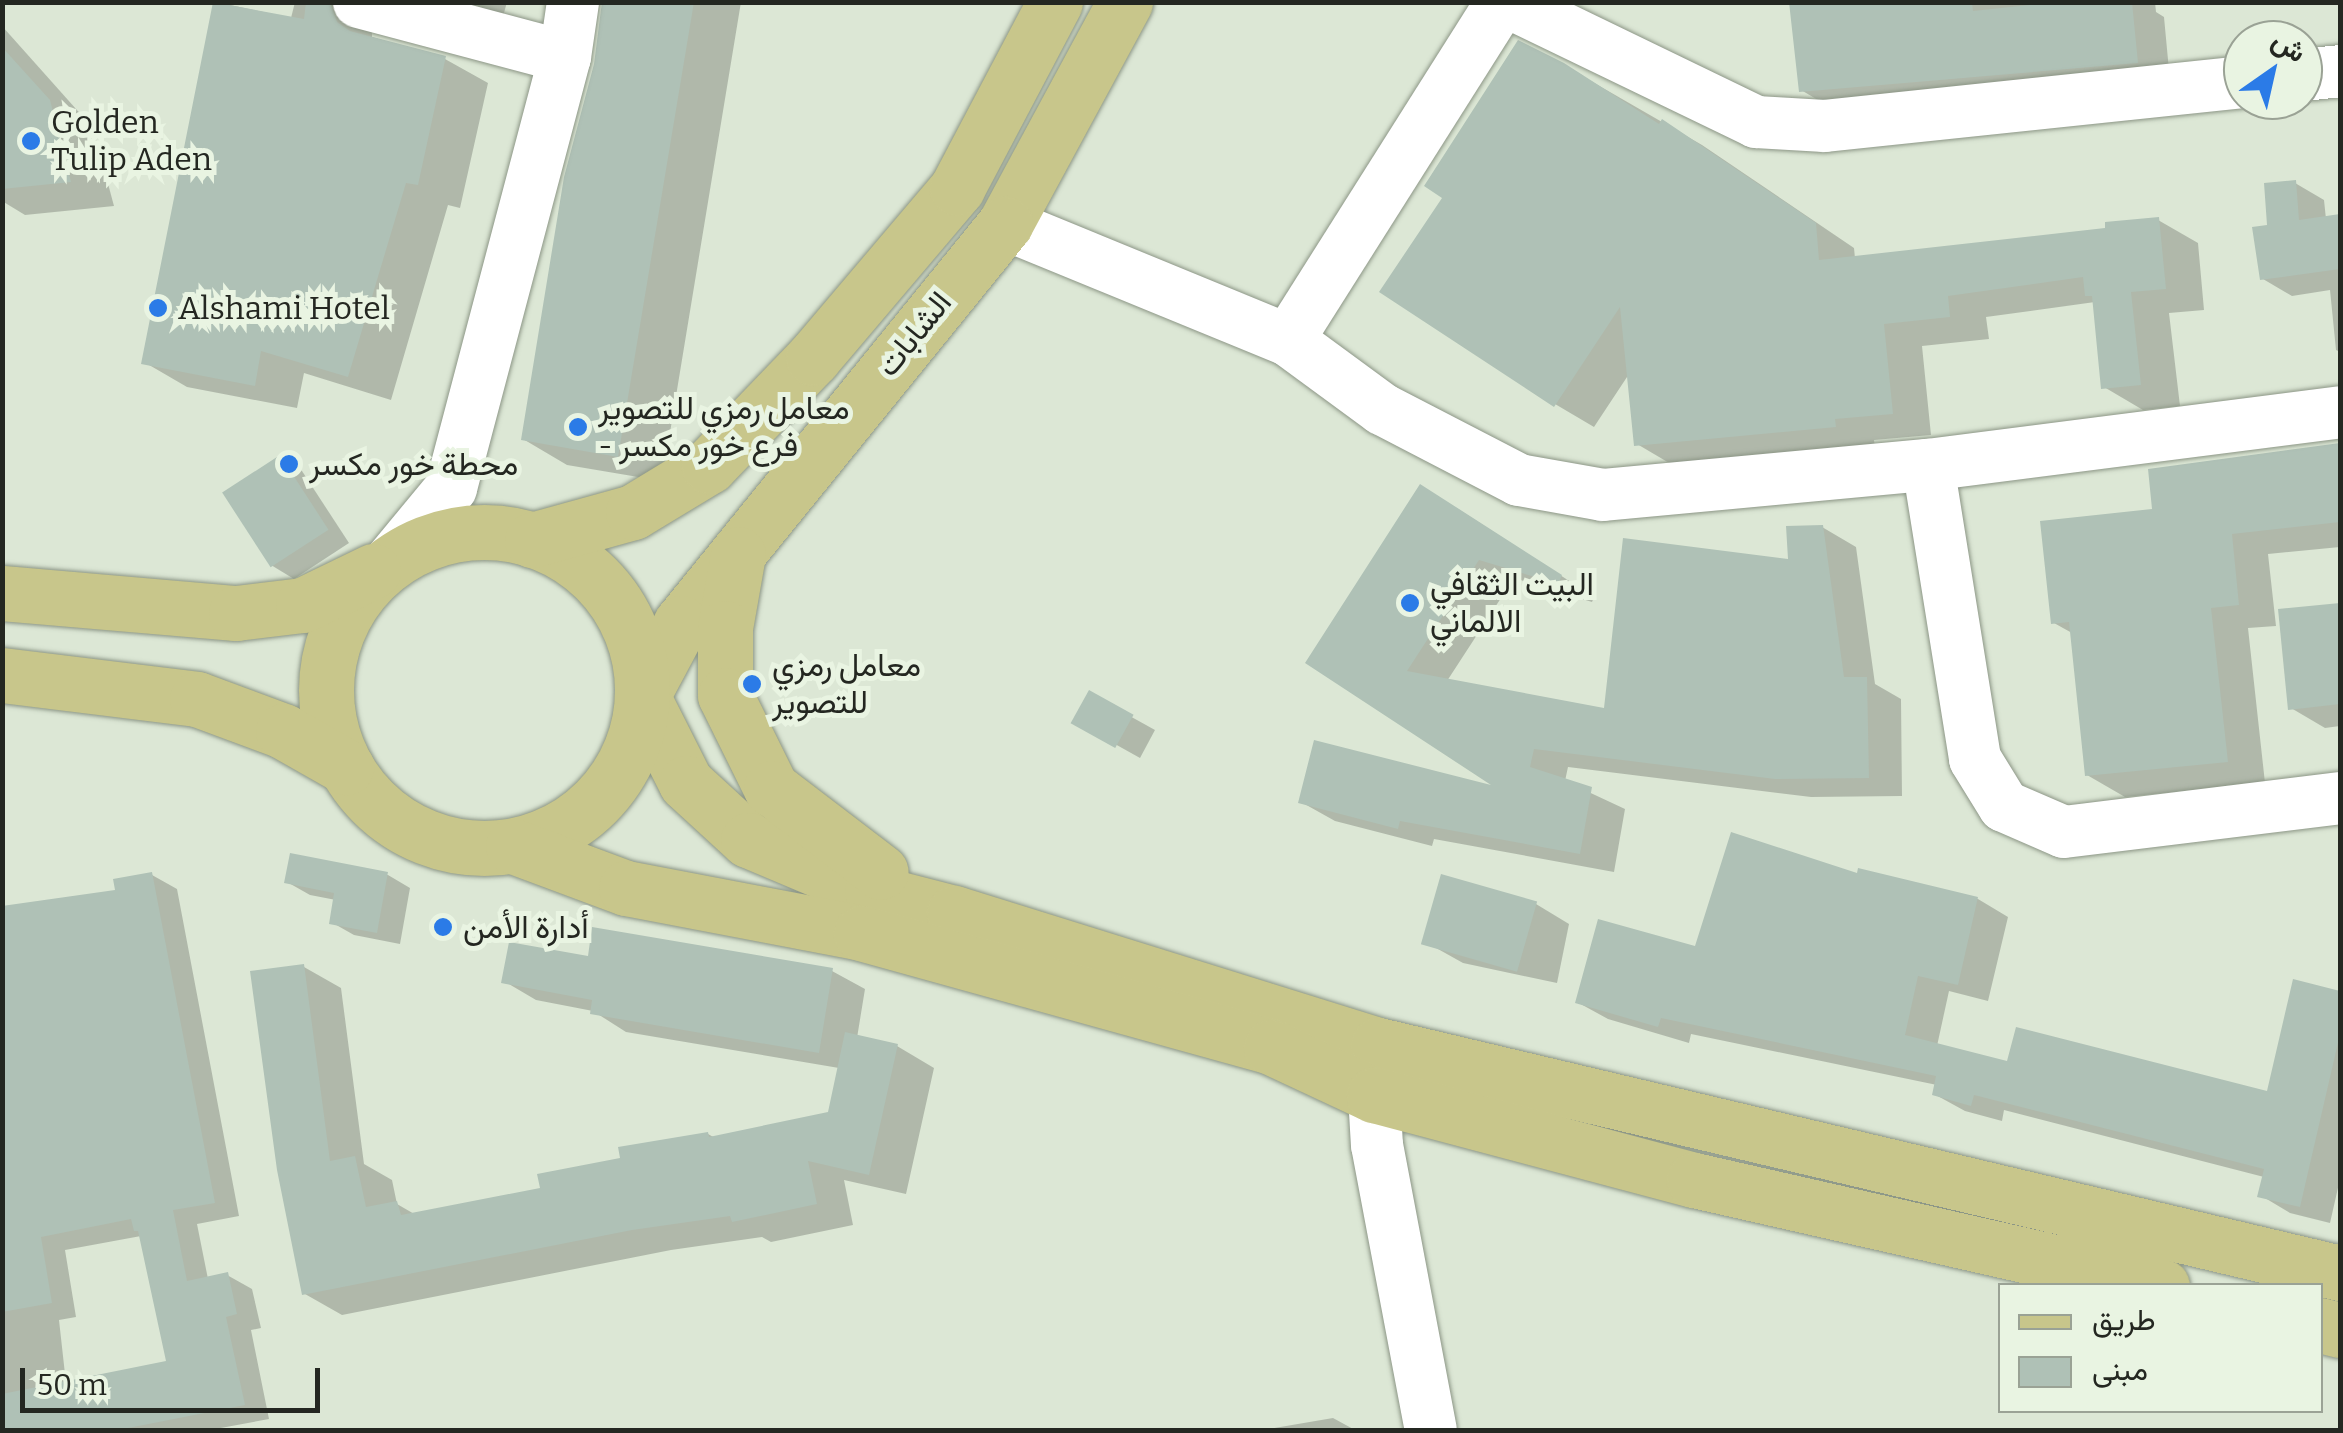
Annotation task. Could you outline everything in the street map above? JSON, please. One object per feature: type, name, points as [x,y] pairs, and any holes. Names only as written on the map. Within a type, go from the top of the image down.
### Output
[{"type":"main road","name":"الشابات","points":[[532,540],[633,512],[709,466],[812,358],[957,188],[1056,2]]},
{"type":"main road","name":"الشابات","points":[[642,696],[681,623],[1005,224],[1125,2]]},
{"type":"main road","points":[[2,592],[236,613],[303,605],[415,547],[458,534],[503,533],[532,540],[584,568],[613,600],[633,638],[642,696],[686,782],[748,840],[872,892],[954,912],[1274,1031],[1374,1095],[1694,1180],[2149,1283]]},
{"type":"main road","points":[[739,548],[726,628],[726,695],[771,788],[884,874],[954,912]]},
{"type":"main road","points":[[346,767],[326,706],[332,641],[346,611],[389,563]]},
{"type":"main road","points":[[2,675],[197,699],[283,731],[346,767],[389,816],[417,833],[464,846],[514,846],[626,888],[861,933],[1274,1031],[1378,1045],[2340,1273]]},
{"type":"main road","points":[[514,846],[571,822],[595,804],[629,754],[642,696]]},
{"type":"street","points":[[358,2],[564,58]]},
{"type":"street","points":[[389,563],[451,488],[564,58],[573,2]]},
{"type":"street","points":[[1288,340],[1505,2],[1756,122],[1825,126],[2223,84]]},
{"type":"street","points":[[1005,224],[1288,340],[1382,409],[1519,480],[1603,495],[1928,465],[2340,412]]},
{"type":"street","points":[[1928,465],[1975,759],[2004,806],[2064,832],[2340,798]]},
{"type":"street","points":[[1374,1095],[1377,1145],[1432,1430]]},
{"type":"building","points":[[213,2],[304,19],[306,2],[330,2],[337,22],[350,31],[446,56],[418,185],[406,183],[348,377],[261,351],[255,386],[141,364]]},
{"type":"building","points":[[602,2],[694,2],[618,457],[521,440],[564,177],[594,64]]},
{"type":"building","points":[[1789,2],[1972,2],[1973,11],[2058,2],[2132,2],[2138,63],[1799,92]]},
{"type":"building","points":[[1518,40],[1564,63],[1659,124],[1662,119],[1816,223],[1819,260],[2105,228],[2105,222],[2159,217],[2166,289],[2131,292],[2141,385],[2101,389],[2092,296],[2085,296],[2083,277],[1948,296],[1950,317],[1884,324],[1893,414],[1835,419],[1836,427],[1634,446],[1620,307],[1554,407],[1379,292],[1442,198],[1424,186]]},
{"type":"building","name":"Golden Tulip Aden","points":[[2,47],[50,100],[71,182],[2,189]]},
{"type":"building","points":[[2296,180],[2299,220],[2340,214],[2340,269],[2260,280],[2252,227],[2267,225],[2264,183]]},
{"type":"building","points":[[2340,443],[2340,522],[2232,534],[2239,605],[2211,608],[2228,762],[2085,776],[2069,622],[2051,624],[2040,521],[2152,509],[2148,469]]},
{"type":"building","points":[[280,455],[328,530],[271,567],[222,493]]},
{"type":"building","points":[[1420,484],[1562,575],[1558,584],[1479,560],[1407,671],[1604,708],[1623,538],[1788,559],[1786,526],[1823,525],[1844,677],[1867,677],[1869,778],[1775,779],[1534,749],[1530,767],[1592,787],[1580,854],[1400,821],[1398,829],[1298,803],[1314,740],[1491,785],[1305,663]]},
{"type":"building","points":[[2340,603],[2340,704],[2288,710],[2278,609]]},
{"type":"building","points":[[1089,690],[1134,715],[1115,748],[1071,723]]},
{"type":"building","points":[[1731,832],[1857,873],[1858,868],[1978,897],[1958,985],[1918,976],[1905,1035],[2007,1061],[2016,1027],[2267,1091],[2293,979],[2340,991],[2340,1034],[2300,1207],[2257,1197],[2264,1169],[1974,1095],[1971,1106],[1932,1095],[1936,1076],[1661,1018],[1658,1027],[1575,1003],[1598,919],[1695,946]]},
{"type":"building","points":[[290,853],[388,872],[377,933],[329,924],[334,893],[284,883]]},
{"type":"building","points":[[152,872],[215,1203],[173,1210],[187,1281],[228,1272],[237,1314],[226,1317],[245,1405],[118,1430],[2,1430],[2,1394],[166,1361],[138,1231],[134,1231],[131,1219],[41,1237],[52,1303],[2,1312],[2,906],[115,890],[113,879]]},
{"type":"building","points":[[1441,874],[1537,902],[1517,972],[1421,944]]},
{"type":"building","points":[[592,927],[833,968],[819,1053],[590,1014],[592,1000],[501,983],[509,942],[588,956]]},
{"type":"building","points":[[304,964],[330,1161],[355,1156],[366,1207],[397,1201],[401,1215],[540,1188],[537,1174],[620,1158],[618,1147],[708,1132],[709,1137],[828,1112],[845,1032],[898,1044],[869,1175],[808,1161],[817,1204],[732,1222],[730,1216],[632,1230],[302,1295],[277,1170],[250,971]]},
{"type":"place","name":"Golden Tulip Aden","points":[[31,141]]},
{"type":"place","name":"Alshami Hotel","points":[[158,308]]},
{"type":"place","name":"معامل رمزي للتصوير - فرع خور مكسر","points":[[578,427]]},
{"type":"place","name":"محطة خور مكسر","points":[[289,464]]},
{"type":"place","name":"البيت الثقافي الالماني","points":[[1410,603]]},
{"type":"place","name":"معامل رمزي للتصوير","points":[[752,684]]},
{"type":"place","name":"أدارة الأمن","points":[[443,927]]}]
